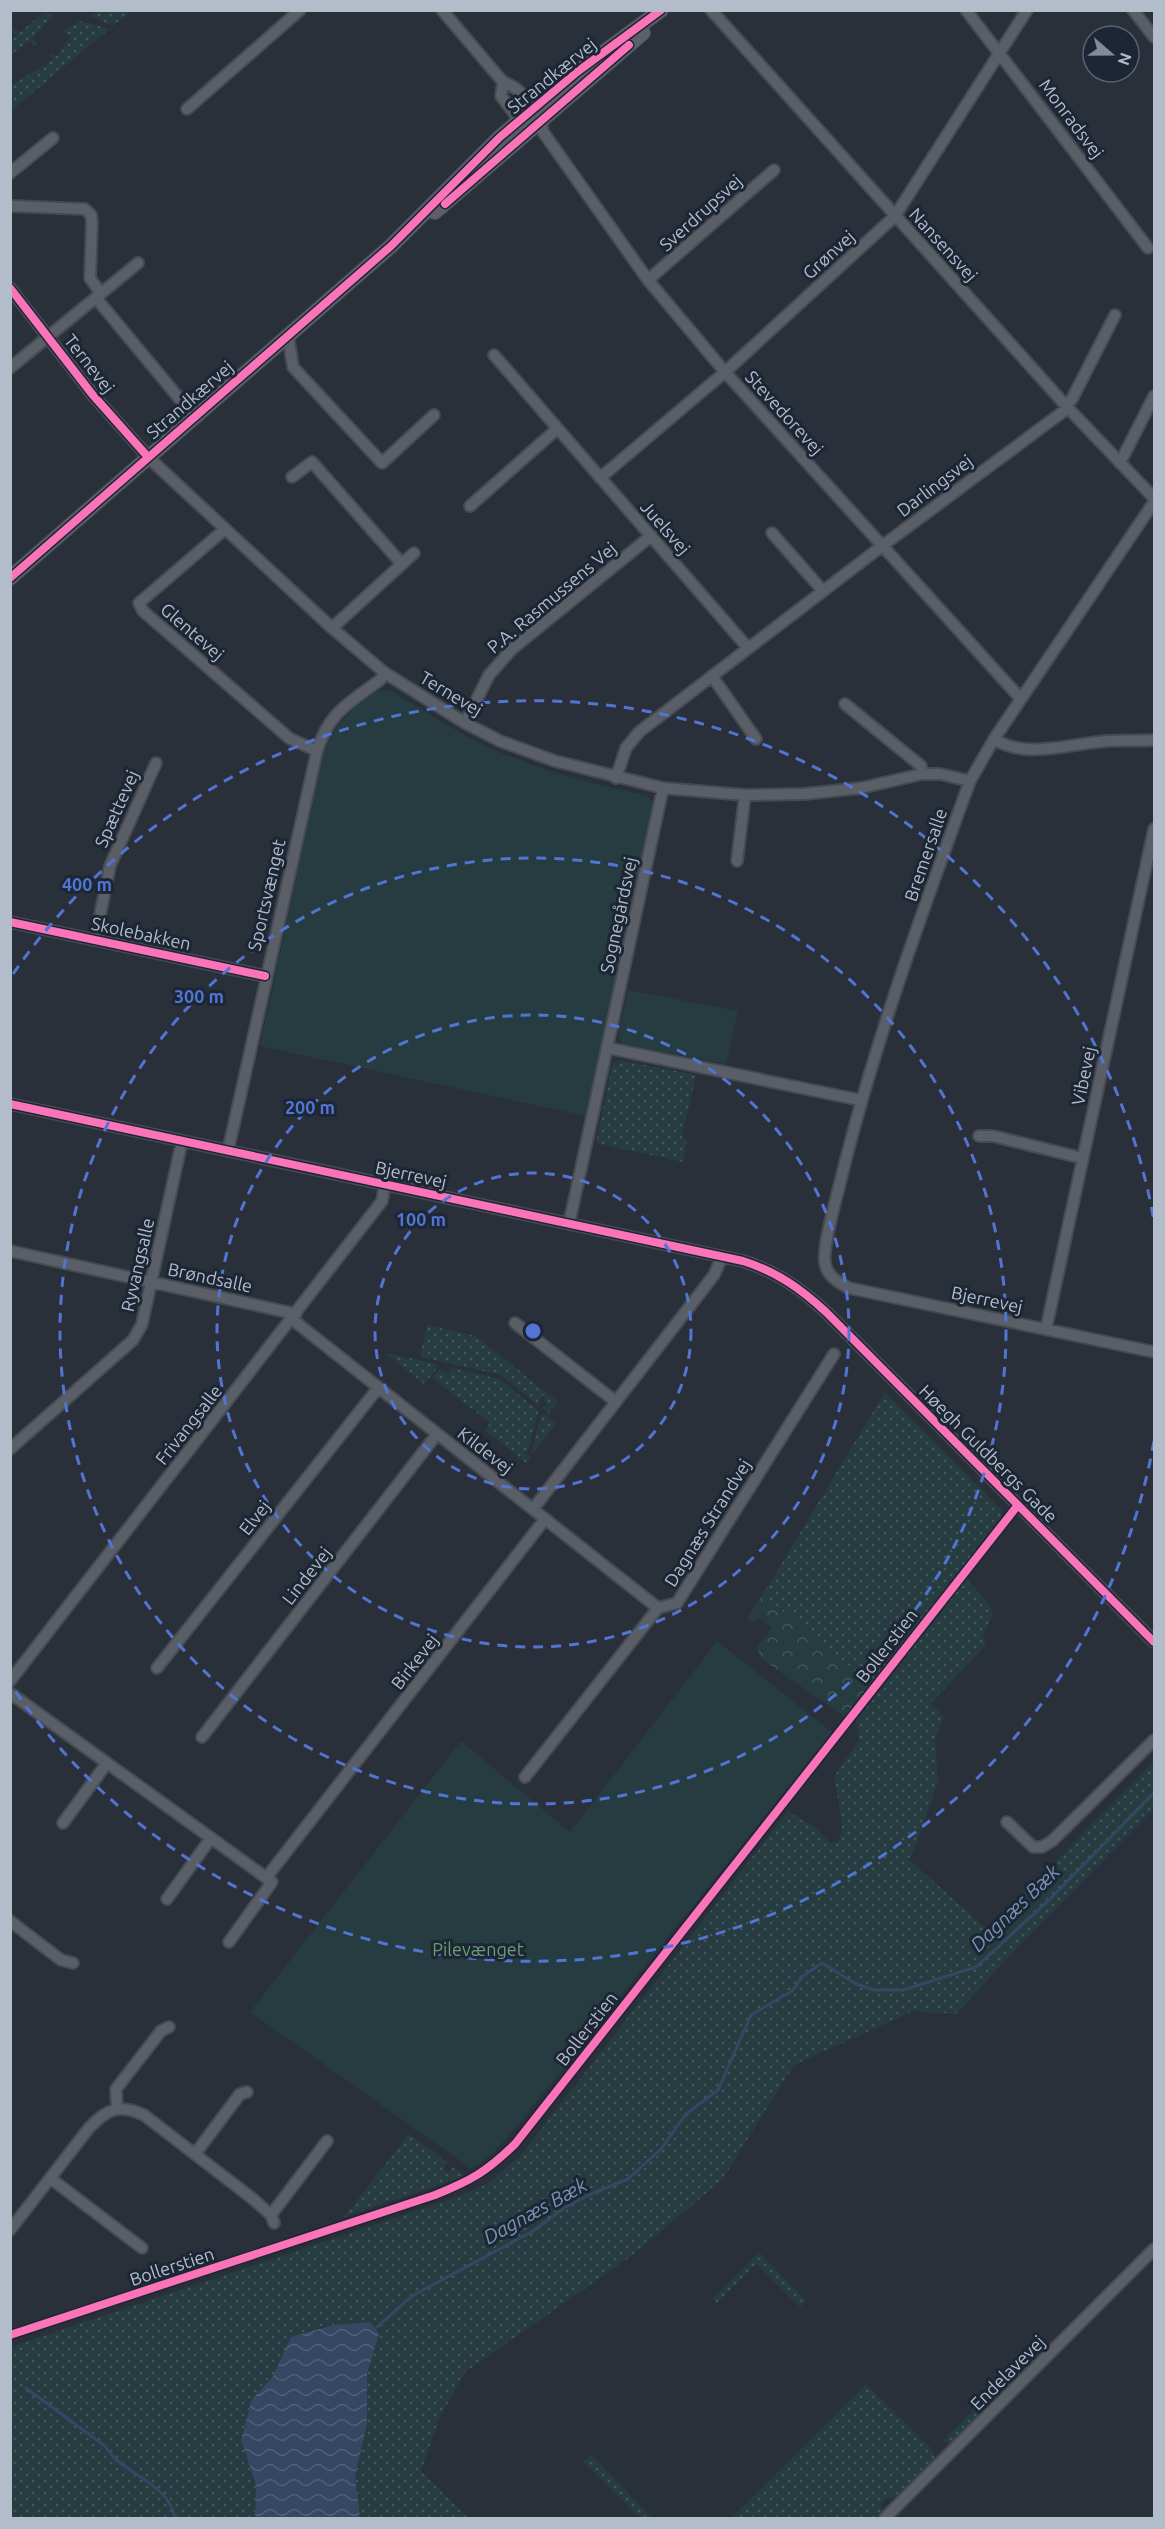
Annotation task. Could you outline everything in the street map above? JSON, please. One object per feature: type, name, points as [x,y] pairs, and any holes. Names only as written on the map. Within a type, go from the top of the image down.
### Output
[{"type":"main road","name":"Strandkærvej","points":[[10,578],[391,246],[406,237],[534,123],[577,72],[663,10]]},
{"type":"street","points":[[187,109],[300,10]]},
{"type":"street","points":[[442,10],[503,82],[511,84],[534,123]]},
{"type":"street","name":"Nansensvej","points":[[711,10],[1067,406],[1155,500]]},
{"type":"street","name":"Monradsvej","points":[[966,10],[1148,248]]},
{"type":"street","name":"Grønvej","points":[[600,478],[725,372],[895,216],[1001,54],[1027,10]]},
{"type":"street","points":[[1133,10],[1155,37]]},
{"type":"street","points":[[503,82],[501,96],[534,123]]},
{"type":"street","name":"Stevedorevej","points":[[534,123],[648,280],[725,372],[1021,699]]},
{"type":"street","points":[[10,173],[53,138]]},
{"type":"street","name":"Sverdrupsvej","points":[[648,280],[664,269],[774,170]]},
{"type":"street","points":[[10,206],[85,209],[91,215],[90,278],[99,296],[183,403]]},
{"type":"street","points":[[10,368],[50,338],[138,263]]},
{"type":"street","name":"Ternevej","points":[[10,288],[92,394],[148,457],[224,530],[385,673],[465,723],[500,741],[555,761],[616,778],[663,788],[745,795],[804,794],[861,788],[922,774],[940,774],[970,781]]},
{"type":"street","points":[[1067,406],[1115,315]]},
{"type":"street","points":[[288,335],[293,367],[382,464],[434,415]]},
{"type":"street","name":"Juelsvej","points":[[494,355],[748,648]]},
{"type":"street","points":[[1120,463],[1155,396]]},
{"type":"street","name":"Darlingsvej","points":[[616,778],[626,748],[639,732],[1067,406]]},
{"type":"street","points":[[470,506],[557,429]]},
{"type":"street","points":[[292,477],[312,462],[402,563]]},
{"type":"street","name":"Bremersalle","points":[[825,1262],[831,1222],[860,1100],[970,781],[994,739],[1155,500]]},
{"type":"street","name":"Glentevej","points":[[224,530],[139,603],[143,611],[289,738],[316,751]]},
{"type":"street","points":[[772,533],[823,591]]},
{"type":"street","name":"P.A. Rasmussens Vej","points":[[465,723],[489,675],[513,649],[651,536]]},
{"type":"street","points":[[332,628],[414,553]]},
{"type":"street","name":"Sportsvænget","points":[[228,1151],[316,751],[323,732],[337,712],[380,680],[385,673]]},
{"type":"street","points":[[712,676],[756,739]]},
{"type":"street","points":[[845,704],[921,766],[922,774]]},
{"type":"street","points":[[994,739],[1001,743],[1037,750],[1108,741],[1155,740]]},
{"type":"street","name":"Spættevej","points":[[95,940],[110,866],[156,763]]},
{"type":"street","name":"Sognegårdsvej","points":[[569,1224],[663,788]]},
{"type":"street","points":[[737,861],[745,795]]},
{"type":"street","name":"Vibevej","points":[[1046,1329],[1155,830]]},
{"type":"street","name":"Skolebakken","points":[[10,922],[265,976]]},
{"type":"street","points":[[608,1048],[860,1100]]},
{"type":"street","name":"Bjerrevej","points":[[10,1104],[722,1257],[766,1268],[800,1288]]},
{"type":"street","points":[[979,1136],[993,1136],[1082,1158]]},
{"type":"street","name":"Ryvangsalle","points":[[10,1449],[134,1340],[142,1324],[182,1141]]},
{"type":"street","name":"Frivangsalle","points":[[10,1681],[382,1201],[386,1185]]},
{"type":"street","name":"Brøndsalle","points":[[10,1251],[152,1282],[294,1317]]},
{"type":"street","points":[[533,1509],[714,1275],[722,1257]]},
{"type":"street","name":"Bjerrevej","points":[[825,1262],[829,1273],[837,1282],[849,1288],[1155,1352]]},
{"type":"street","name":"Høegh Guldbergs Gade","points":[[800,1288],[1155,1642]]},
{"type":"street","name":"Kildevej","points":[[294,1317],[378,1388],[658,1608]]},
{"type":"street","points":[[515,1323],[616,1402]]},
{"type":"street","name":"Dagnæs Strandvej","points":[[525,1777],[658,1608],[677,1603],[834,1354]]},
{"type":"street","name":"Elvej","points":[[157,1668],[378,1388]]},
{"type":"street","name":"Lindevej","points":[[202,1737],[437,1434]]},
{"type":"street","name":"Birkevej","points":[[266,1878],[545,1520]]},
{"type":"street","points":[[10,1693],[272,1882],[229,1942]]},
{"type":"street","points":[[1007,1822],[1033,1847],[1042,1847],[1052,1841],[1155,1740]]},
{"type":"street","points":[[63,1823],[107,1763]]},
{"type":"street","points":[[167,1899],[211,1838]]},
{"type":"street","points":[[10,1921],[61,1960],[74,1963]]},
{"type":"street","points":[[117,2108],[116,2089],[161,2031],[169,2027]]},
{"type":"street","points":[[195,2154],[240,2094],[247,2092]]},
{"type":"street","points":[[10,2230],[100,2116],[117,2108],[144,2115],[273,2219],[327,2141]]},
{"type":"street","points":[[50,2178],[142,2248]]},
{"type":"street","name":"Endelavevej","points":[[885,2518],[1155,2249]]},
{"type":"green space","points":[[49,11],[54,24],[49,20],[33,38],[38,45],[35,46],[30,41],[11,55],[11,42],[15,36],[11,31],[14,28],[19,33]]},
{"type":"green space","points":[[99,11],[132,11],[113,26],[89,16]]},
{"type":"green space","points":[[81,21],[109,29],[11,111],[11,85],[53,60],[49,53],[57,56],[70,36],[63,31]]},
{"type":"green space","points":[[379,690],[391,691],[488,747],[537,767],[647,796],[653,803],[586,1116],[260,1046],[323,755],[333,734],[345,717]]},
{"type":"green space","points":[[628,990],[738,1011],[726,1064],[623,1044],[618,1036]]},
{"type":"green space","points":[[619,1060],[696,1075],[682,1137],[687,1141],[683,1162],[596,1143],[612,1065]]},
{"type":"green space","points":[[427,1325],[476,1336],[558,1402],[549,1413],[554,1418],[543,1409],[544,1406],[546,1408],[544,1394],[538,1402],[540,1407],[501,1375],[420,1357]]},
{"type":"green space","points":[[387,1353],[436,1364],[438,1367],[424,1384]]},
{"type":"green space","points":[[451,1367],[499,1379],[539,1411],[527,1454],[531,1457],[526,1463],[485,1430],[490,1423],[432,1378],[440,1368],[449,1375]]},
{"type":"green space","points":[[885,1392],[1003,1511],[1001,1518],[871,1684],[769,1600],[768,1586]]},
{"type":"green space","points":[[542,1413],[556,1424],[533,1453],[531,1451]]},
{"type":"green space","points":[[967,1579],[990,1605],[993,1613],[983,1636],[986,1645],[931,1703],[944,1717],[935,1738],[938,1780],[913,1853],[908,1859],[988,1930],[1154,1762],[1154,1809],[1017,1948],[956,2014],[913,2011],[794,2065],[722,2180],[634,2254],[464,2373],[439,2420],[421,2471],[468,2518],[360,2518],[355,2477],[367,2423],[367,2374],[379,2334],[370,2322],[291,2337],[272,2378],[253,2399],[241,2440],[256,2485],[255,2518],[11,2518],[10,2347],[460,2196],[488,2183],[521,2155],[788,1811],[817,1829],[830,1843],[838,1842],[842,1830],[835,1779],[837,1772],[859,1740],[856,1721]]},
{"type":"green space","points":[[768,1586],[769,1600],[871,1684],[845,1717],[762,1659],[757,1648],[772,1628],[758,1617],[753,1623],[747,1618]]},
{"type":"green space","name":"Pilevænget","points":[[717,1641],[832,1732],[492,2154],[472,2169],[250,2012],[461,1741],[570,1832]]},
{"type":"green space","points":[[409,2134],[447,2162],[443,2168],[448,2173],[453,2167],[465,2176],[344,2217]]},
{"type":"green space","points":[[759,2252],[806,2301],[800,2307],[756,2264],[717,2303],[712,2299]]},
{"type":"green space","points":[[1008,2375],[1007,2389],[952,2443],[942,2442]]},
{"type":"green space","points":[[866,2384],[933,2450],[935,2460],[896,2498],[888,2498],[881,2504],[882,2511],[875,2518],[731,2518]]},
{"type":"green space","points":[[591,2455],[653,2518],[640,2518],[583,2462]]},
{"type":"water","points":[[370,2322],[379,2334],[367,2374],[367,2423],[355,2477],[360,2518],[255,2518],[256,2485],[241,2440],[252,2399],[272,2378],[291,2337],[334,2325]]},
{"type":"waterway","name":"Dagnæs Bæk","points":[[376,2328],[412,2296],[533,2231],[564,2208],[628,2179],[661,2149],[686,2114],[718,2090],[751,2015],[792,1991],[803,1976],[822,1963],[856,1984],[874,1990],[903,1990],[976,1967],[1048,1901],[1154,1793]]},
{"type":"waterway","points":[[26,2388],[105,2446],[122,2464],[164,2495],[171,2505],[175,2518]]},
{"type":"cycle path","points":[[10,578],[391,246],[500,137],[577,72],[661,10]]},
{"type":"cycle path","points":[[445,204],[629,45]]},
{"type":"cycle path","points":[[10,288],[92,394],[148,457]]},
{"type":"cycle path","points":[[10,922],[265,976]]},
{"type":"cycle path","points":[[10,1104],[743,1261],[767,1270],[807,1295],[826,1312],[1154,1642]]},
{"type":"cycle path","name":"Bollerstien","points":[[10,2335],[435,2195],[469,2180],[495,2162],[515,2144],[1018,1505]]}]
